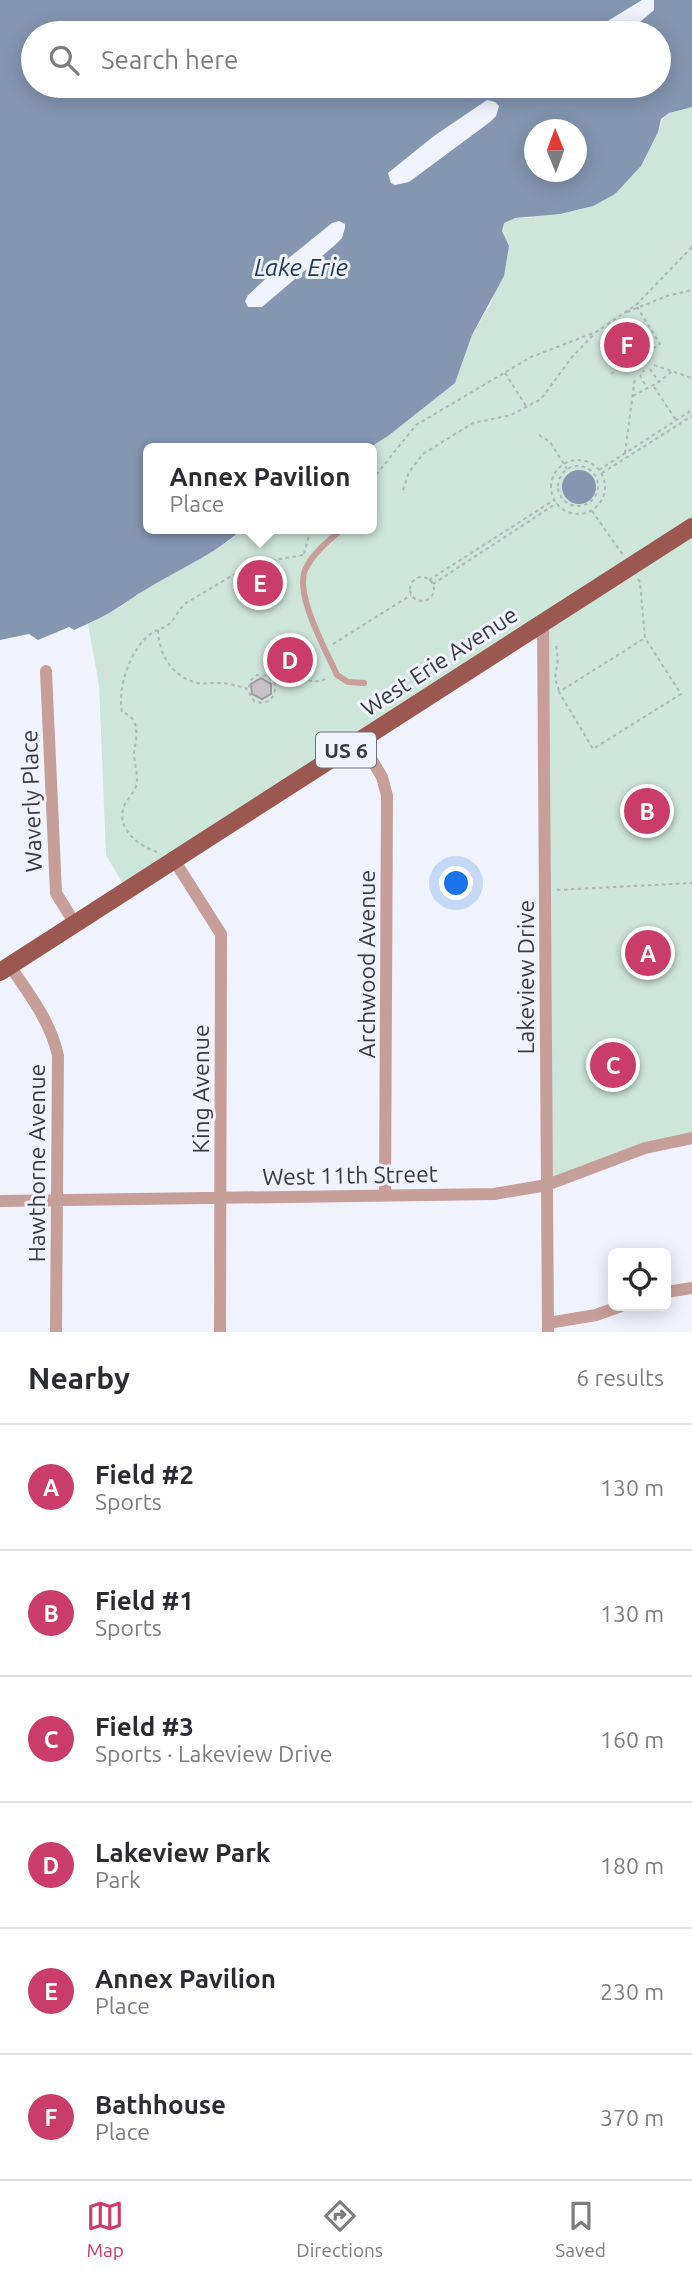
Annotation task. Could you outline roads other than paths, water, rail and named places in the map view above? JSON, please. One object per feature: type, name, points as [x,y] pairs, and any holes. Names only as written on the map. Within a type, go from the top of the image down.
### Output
[{"type":"main road","name":"West Erie Avenue","points":[[5,969],[692,527]]},
{"type":"street","name":"Lakeview Drive","points":[[543,622],[548,1327]]},
{"type":"street","name":"Waverly Place","points":[[46,671],[56,893],[75,924]]},
{"type":"street","name":"Archwood Avenue","points":[[360,740],[383,776],[387,796],[385,1194]]},
{"type":"street","name":"King Avenue","points":[[174,860],[221,934],[220,1332]]},
{"type":"street","name":"Hawthorne Avenue","points":[[5,969],[43,1016],[58,1056],[56,1332]]},
{"type":"street","name":"West 11th Street","points":[[0,1201],[494,1194],[547,1185],[645,1148],[692,1138]]},
{"type":"street","points":[[671,1291],[692,1288]]},
{"type":"street","points":[[548,1327],[608,1310]]},
{"type":"lane","points":[[337,534],[310,562],[303,581],[304,598],[337,675],[348,682],[364,682]]},
{"type":"water","name":"Lake Erie","points":[[0,0],[692,0],[692,107],[669,113],[661,119],[658,132],[641,166],[615,194],[593,206],[560,214],[515,218],[504,223],[502,231],[509,246],[504,276],[472,335],[455,383],[377,443],[143,443],[143,534],[236,534],[207,554],[86,625],[74,630],[69,627],[38,640],[29,634],[0,640]]},
{"type":"water","points":[[579,470],[591,475],[596,487],[591,499],[579,504],[567,499],[562,487],[567,475]]},
{"type":"place","name":"Bathhouse","points":[[627,345]]},
{"type":"place","name":"Annex Pavilion","points":[[260,583]]},
{"type":"place","name":"Lakeview Park","points":[[290,660]]},
{"type":"place","name":"Field #1","points":[[647,811]]},
{"type":"place","name":"Field #2","points":[[648,953]]},
{"type":"place","name":"Field #3","points":[[613,1065]]}]
